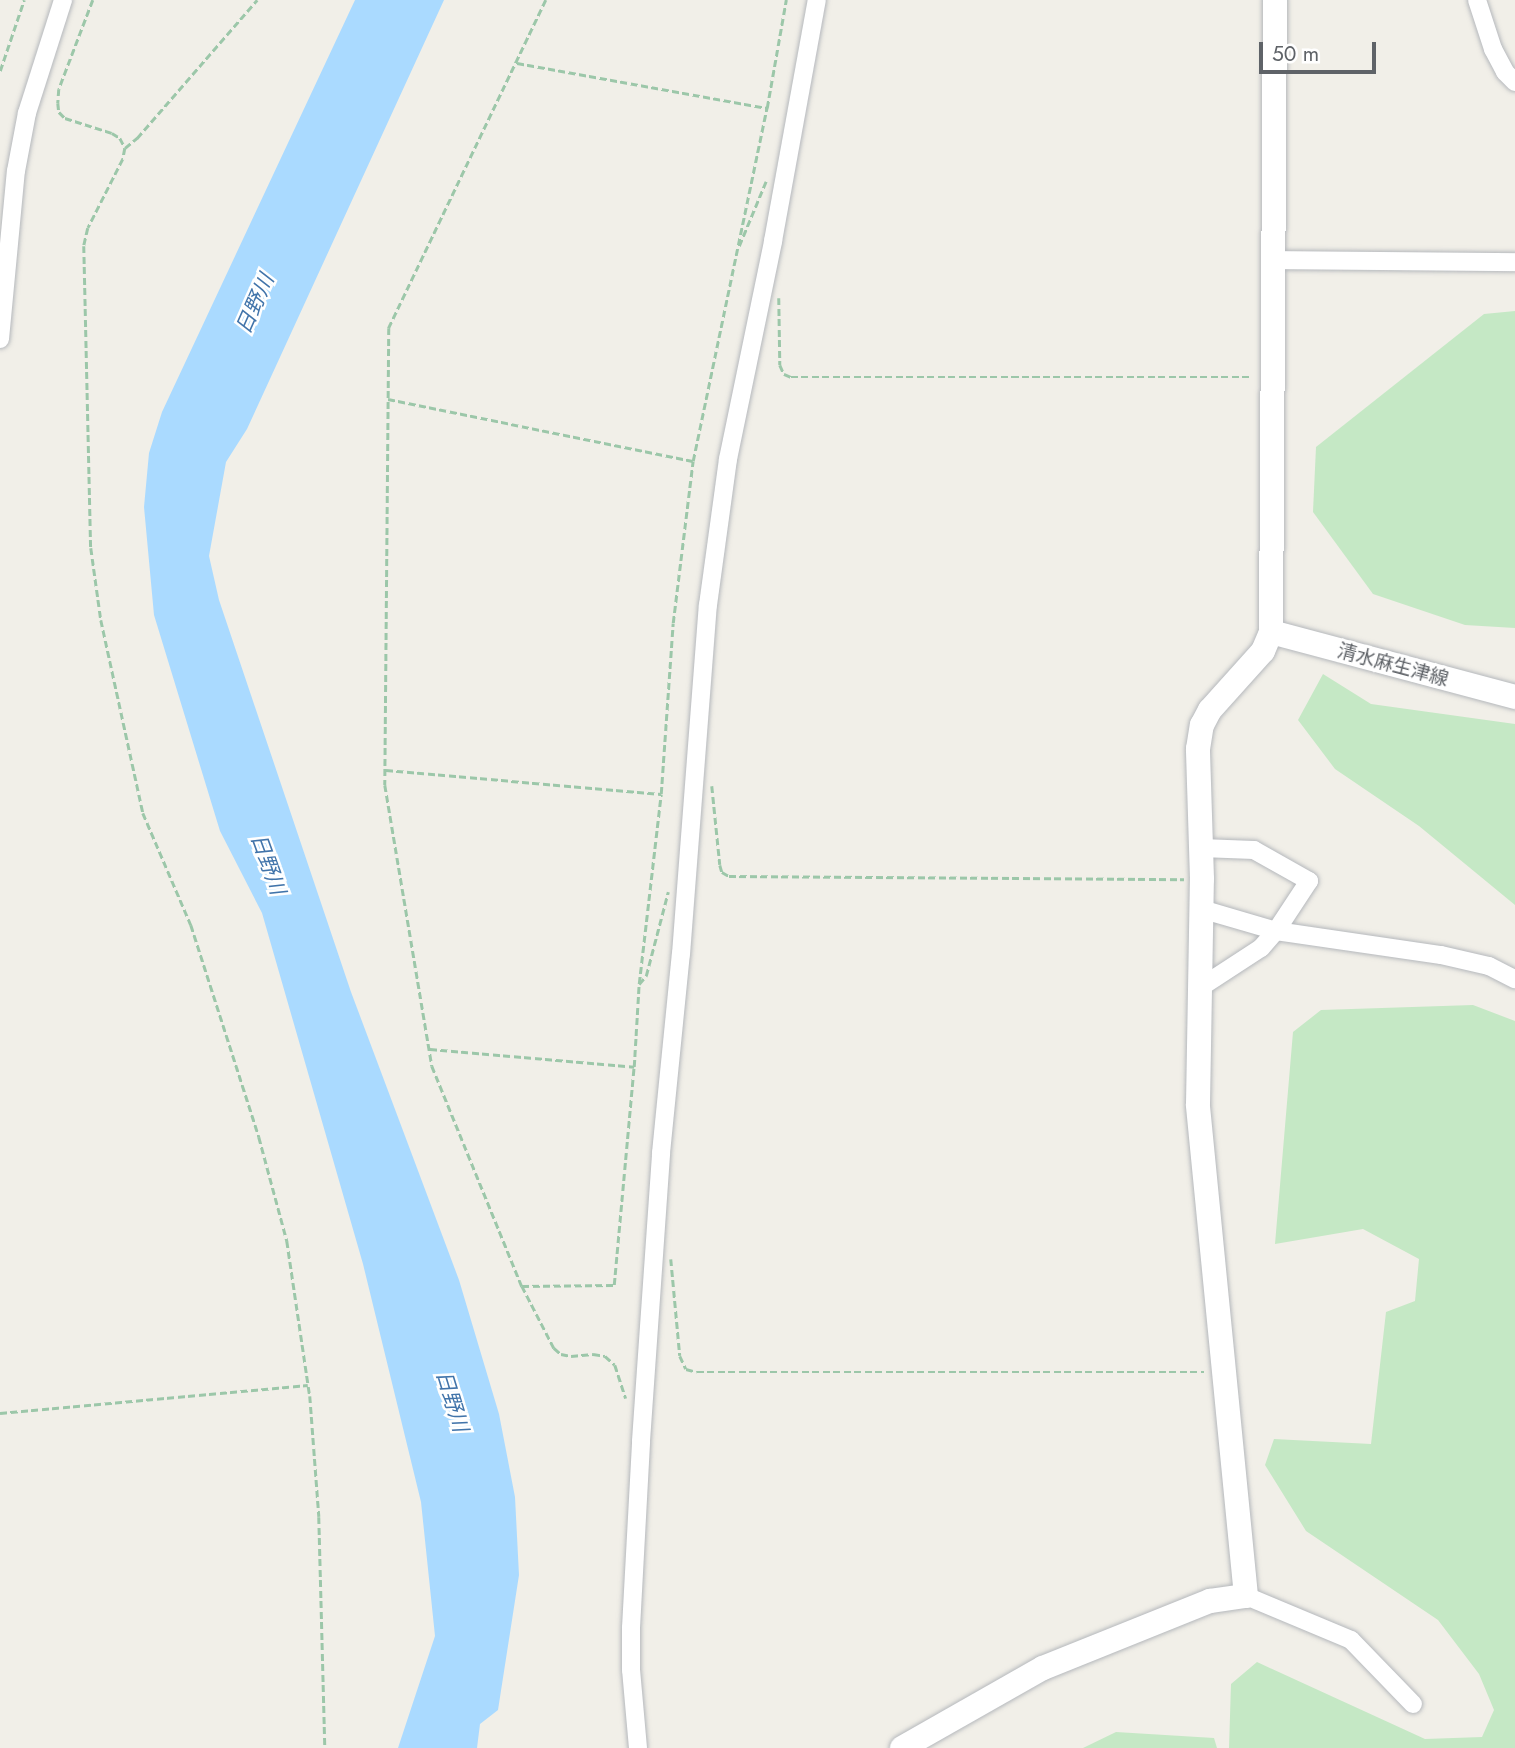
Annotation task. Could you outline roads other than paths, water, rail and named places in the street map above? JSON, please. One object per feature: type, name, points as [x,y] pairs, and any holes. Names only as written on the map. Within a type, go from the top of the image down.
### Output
[{"type":"street","points":[[0,339],[16,171],[27,113],[63,0]]},
{"type":"street","points":[[638,1748],[631,1642],[641,1441],[708,605],[728,459],[773,241],[817,0]]},
{"type":"street","points":[[1246,1596],[1198,1104],[1202,879],[1198,749],[1202,725],[1210,710],[1263,651],[1271,632],[1275,0]]},
{"type":"street","points":[[1476,0],[1493,48],[1505,72],[1515,82]]},
{"type":"street","points":[[1274,260],[1515,262]]},
{"type":"street","name":"清水麻生津線","points":[[1271,632],[1515,698]]},
{"type":"street","points":[[1198,989],[1261,948],[1276,931],[1309,881],[1254,850],[1201,848]]},
{"type":"street","points":[[1201,908],[1276,931],[1441,955],[1489,966],[1515,979]]},
{"type":"street","points":[[902,1748],[1043,1668],[1210,1601],[1246,1596],[1352,1640],[1413,1704]]},
{"type":"water","name":"日野川","points":[[355,0],[444,0],[247,429],[226,462],[209,556],[219,600],[351,992],[459,1280],[499,1414],[515,1497],[519,1575],[498,1710],[480,1724],[477,1748],[398,1748],[435,1636],[421,1502],[363,1264],[262,913],[220,831],[154,615],[144,507],[149,453],[162,412]]}]
